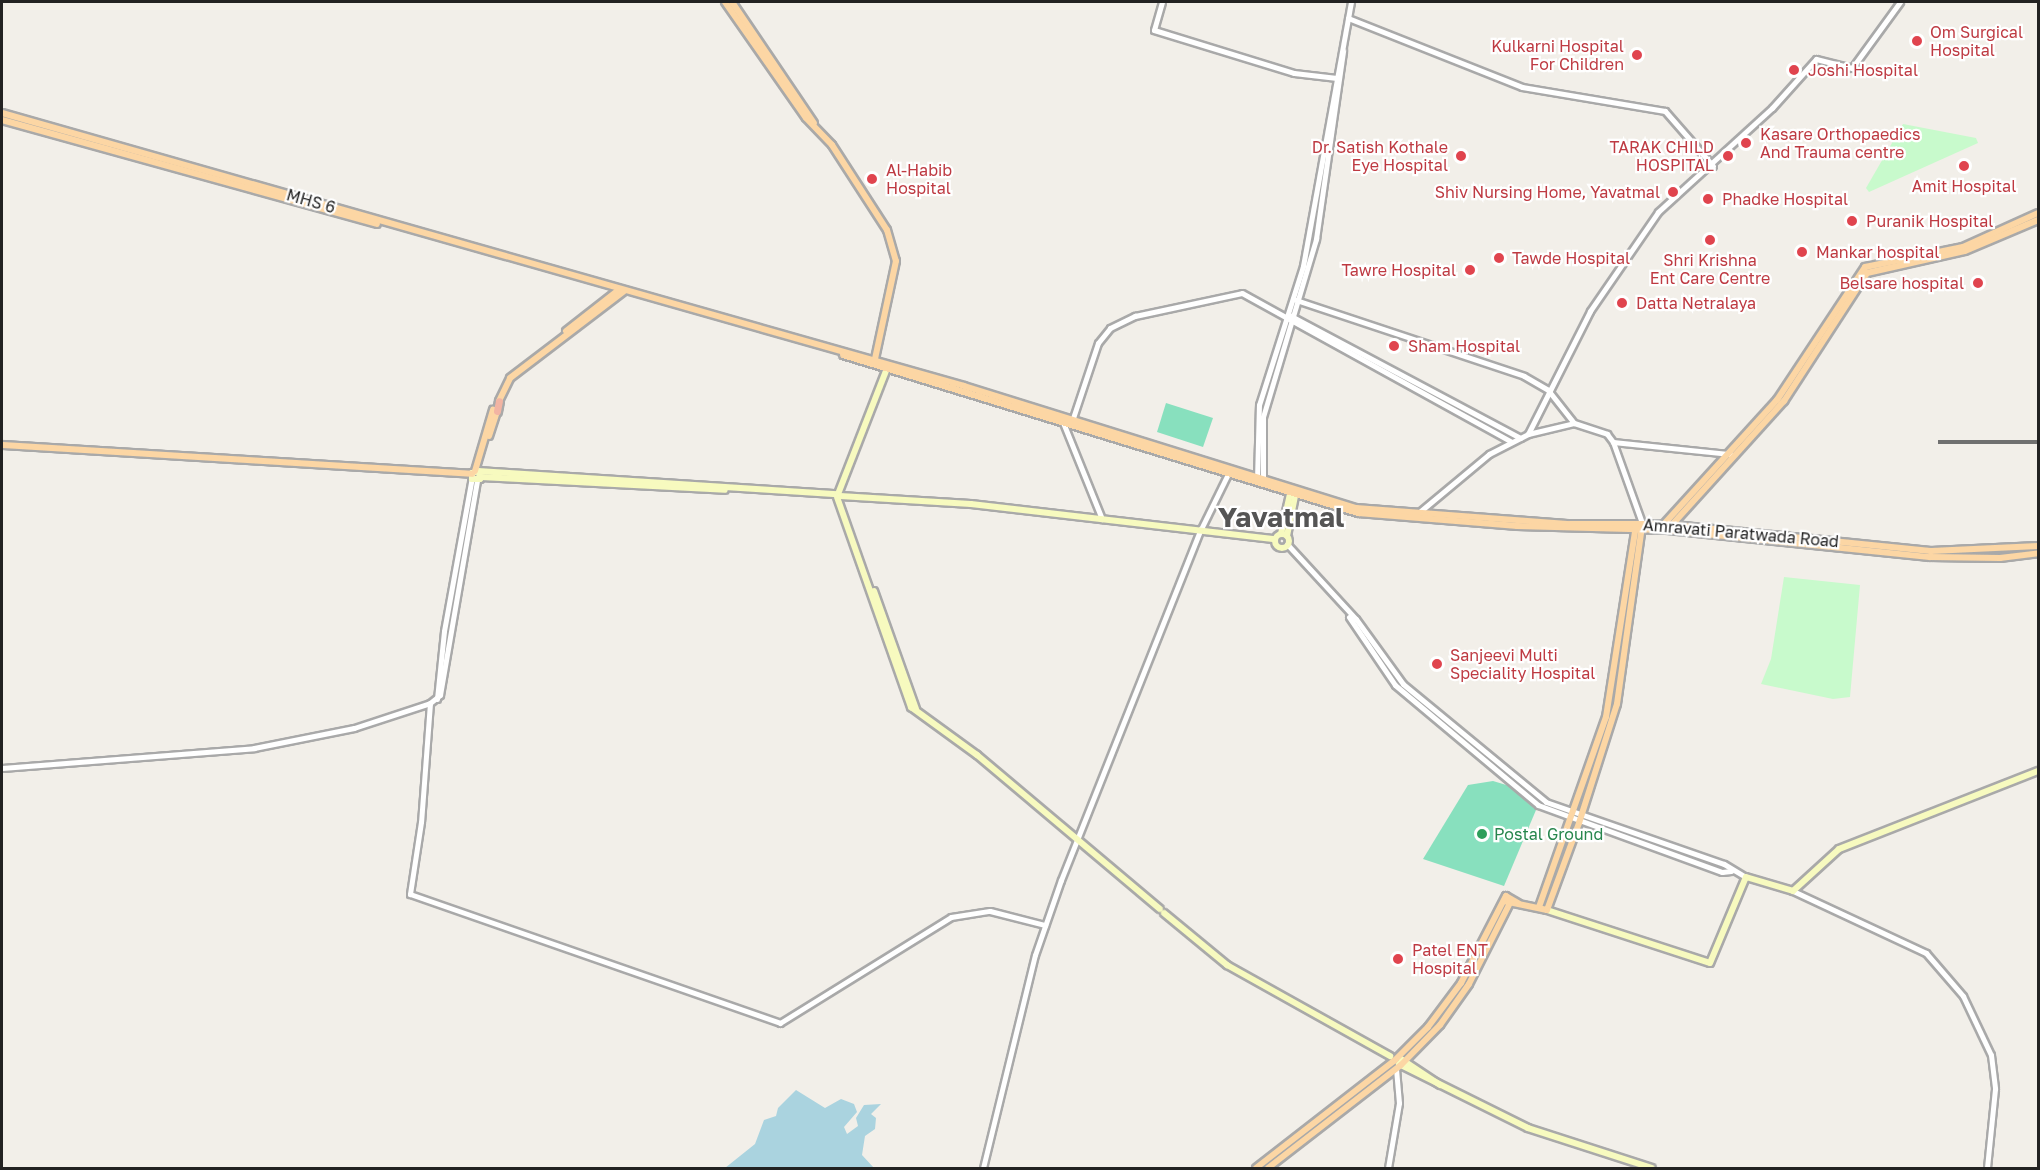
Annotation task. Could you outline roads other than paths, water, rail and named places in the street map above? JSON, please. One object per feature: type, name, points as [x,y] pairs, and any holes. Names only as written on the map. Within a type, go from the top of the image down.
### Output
[{"type":"highway","points":[[495,410],[498,401]]},
{"type":"main road","points":[[725,2],[814,123]]},
{"type":"main road","points":[[732,2],[886,230],[894,253],[875,362]]},
{"type":"main road","name":"MHS 6","points":[[2,113],[621,292]]},
{"type":"main road","points":[[2,120],[875,362],[1072,421],[1260,481],[1356,508],[1415,515]]},
{"type":"main road","points":[[1664,528],[1726,454],[1777,400],[1865,267],[1963,247],[2038,213]]},
{"type":"main road","points":[[1672,525],[1784,401],[1867,273],[1965,251],[2038,220]]},
{"type":"main road","points":[[498,401],[510,378],[621,292]]},
{"type":"main road","points":[[875,362],[887,368],[1062,418]]},
{"type":"main road","points":[[887,368],[838,496],[916,709],[1079,839],[1227,964],[1394,1058],[1401,1065],[1528,1128],[1652,1168]]},
{"type":"main road","points":[[476,475],[495,410]]},
{"type":"main road","points":[[1072,421],[1228,474],[1260,481],[1292,495],[1358,513],[1415,515]]},
{"type":"main road","points":[[2,447],[838,496],[1102,519],[1275,539],[1284,535]]},
{"type":"main road","points":[[1275,539],[1278,547],[1287,544],[1284,535],[1292,495]]},
{"type":"main road","name":"Amravati Paratwada Road","points":[[1415,515],[1551,528],[1639,524],[1930,557],[2000,558],[2038,553]]},
{"type":"main road","points":[[1539,907],[1573,817],[1610,700],[1639,524]]},
{"type":"main road","points":[[1547,910],[1581,820],[1617,704],[1639,524]]},
{"type":"main road","name":"Amravati Paratwada Road","points":[[1664,528],[1672,525],[1931,551],[2038,546]]},
{"type":"main road","points":[[1509,901],[1539,907],[1710,963],[1746,876],[1793,891],[1839,849],[2038,771]]},
{"type":"main road","points":[[1256,1168],[1394,1058],[1459,986],[1509,901]]},
{"type":"main road","points":[[1268,1168],[1401,1065],[1469,984],[1509,901]]},
{"type":"street","points":[[1162,2],[1154,30],[1294,73],[1338,78]]},
{"type":"street","points":[[1260,481],[1259,405],[1286,316],[1316,239],[1351,2]]},
{"type":"street","points":[[1528,434],[1548,390],[1618,266],[1658,212],[1713,166],[1816,58],[1852,68],[1900,2]]},
{"type":"street","points":[[1348,18],[1522,87],[1665,111],[1713,166]]},
{"type":"street","points":[[1072,421],[1098,343],[1110,328],[1135,316],[1242,292],[1512,442]]},
{"type":"street","points":[[1294,299],[1492,363],[1548,390],[1574,423]]},
{"type":"street","points":[[1396,377],[1520,438]]},
{"type":"street","points":[[1062,418],[1102,519]]},
{"type":"street","points":[[1415,515],[1489,454],[1528,434],[1574,423],[1607,434],[1613,442],[1639,524]]},
{"type":"street","points":[[1613,442],[1735,455]]},
{"type":"street","points":[[983,1168],[1046,925],[1061,880],[1201,529],[1228,474]]},
{"type":"street","points":[[2,768],[254,748],[354,728],[437,699],[476,475]]},
{"type":"street","points":[[1287,544],[1349,617],[1356,619],[1392,677],[1538,806],[1746,876]]},
{"type":"street","points":[[430,702],[422,822],[410,894],[780,1023],[951,917],[994,912],[1046,925]]},
{"type":"street","points":[[1793,891],[1926,953],[1964,996],[1991,1055],[1995,1089],[1986,1168]]},
{"type":"street","points":[[1388,1168],[1399,1103],[1401,1065]]},
{"type":"water","points":[[796,1090],[825,1108],[841,1099],[854,1104],[857,1112],[844,1127],[847,1134],[858,1126],[856,1118],[864,1105],[881,1104],[871,1114],[876,1118],[875,1129],[865,1136],[862,1155],[874,1168],[725,1168],[755,1144],[764,1120],[776,1116],[778,1108]]},
{"type":"railway","points":[[1938,442],[2038,442]]},
{"type":"place","name":"Om Surgical Hospital","points":[[1917,41]]},
{"type":"place","name":"Kulkarni Hospital For Children","points":[[1637,55]]},
{"type":"place","name":"Joshi Hospital","points":[[1794,70]]},
{"type":"place","name":"Kasare Orthopaedics And Trauma centre","points":[[1746,143]]},
{"type":"place","name":"Dr. Satish Kothale Eye Hospital","points":[[1461,156]]},
{"type":"place","name":"TARAK CHILD HOSPITAL","points":[[1728,156]]},
{"type":"place","name":"Amit Hospital","points":[[1964,166]]},
{"type":"place","name":"Al-Habib Hospital","points":[[872,179]]},
{"type":"place","name":"Shiv Nursing Home, Yavatmal","points":[[1673,192]]},
{"type":"place","name":"Phadke Hospital","points":[[1708,199]]},
{"type":"place","name":"Puranik Hospital","points":[[1852,221]]},
{"type":"place","name":"Shri Krishna Ent Care Centre","points":[[1710,240]]},
{"type":"place","name":"Mankar hospital","points":[[1802,252]]},
{"type":"place","name":"Tawde Hospital","points":[[1499,258]]},
{"type":"place","name":"Tawre Hospital","points":[[1470,270]]},
{"type":"place","name":"Belsare hospital","points":[[1978,283]]},
{"type":"place","name":"Datta Netralaya","points":[[1622,303]]},
{"type":"place","name":"Sham Hospital","points":[[1394,346]]},
{"type":"place","name":"Sanjeevi Multi Speciality Hospital","points":[[1437,664]]},
{"type":"place","name":"Postal Ground","points":[[1482,834]]},
{"type":"place","name":"Patel ENT Hospital","points":[[1398,959]]},
{"type":"district","name":"Yavatmal","points":[[1281,517]]}]
